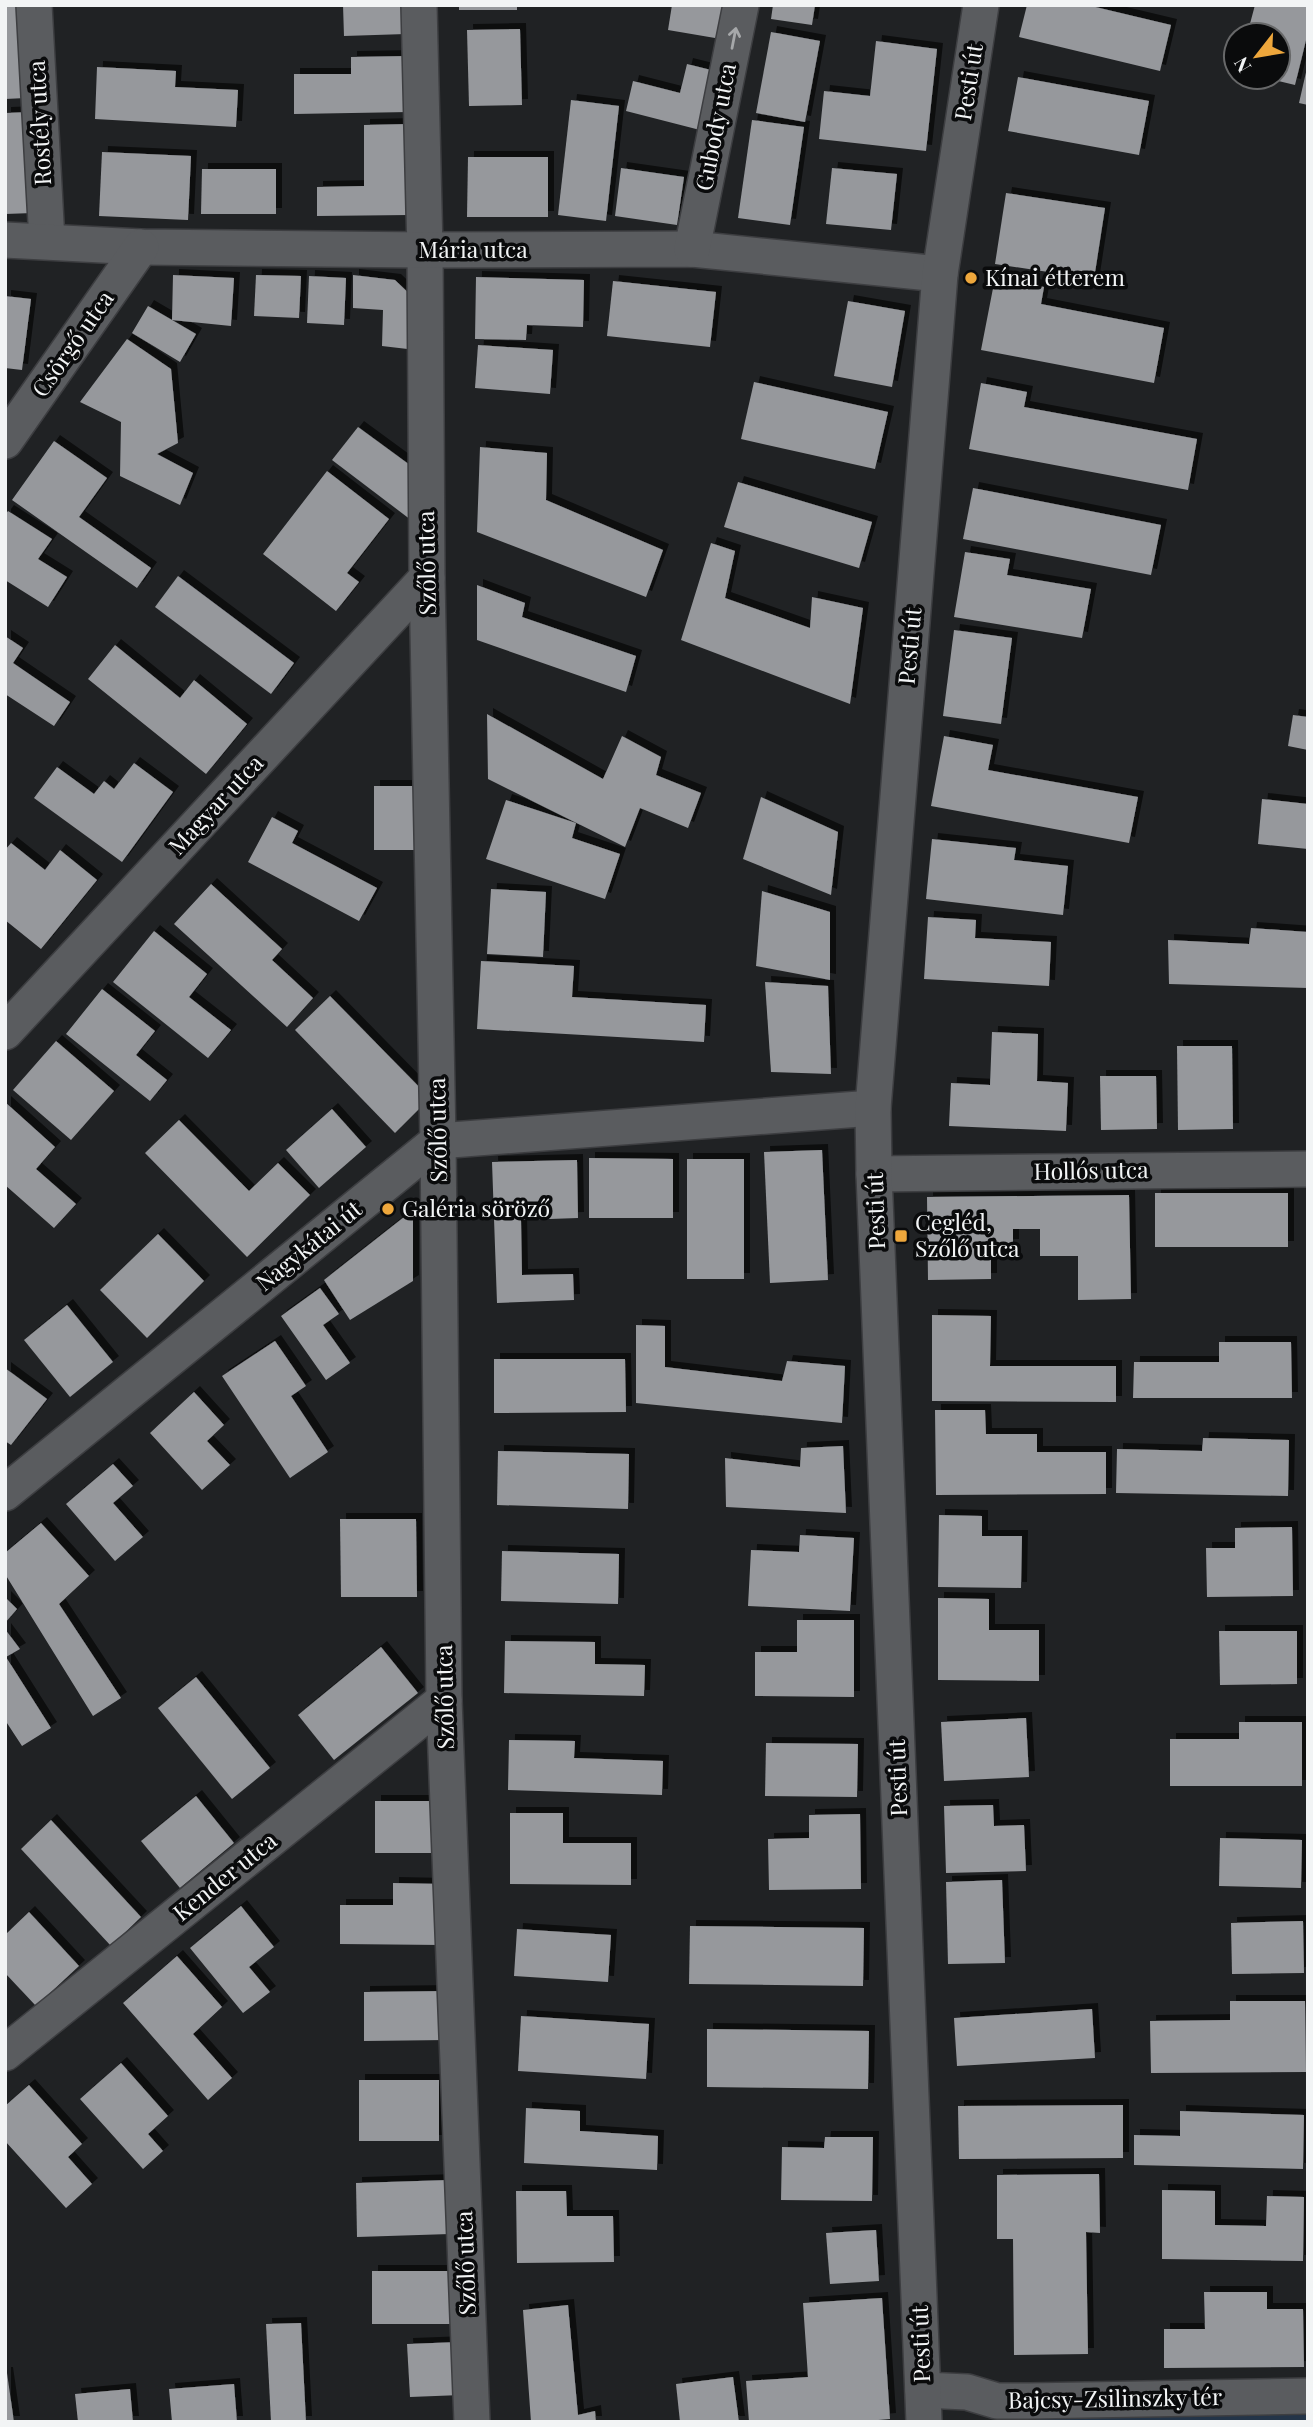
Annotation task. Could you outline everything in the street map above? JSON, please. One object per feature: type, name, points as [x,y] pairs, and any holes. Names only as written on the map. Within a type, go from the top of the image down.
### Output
[{"type":"street","name":"Rostély utca","points":[[34,5],[47,241]]},
{"type":"street","name":"Szőlő utca","points":[[419,5],[425,250],[427,578],[438,1141],[444,1700],[472,2422]]},
{"type":"street","name":"Gubody utca","points":[[692,249],[741,5]]},
{"type":"street","name":"Pesti út","points":[[923,2406],[873,1108],[940,274],[981,5]]},
{"type":"street","name":"Mária utca","points":[[5,240],[141,247],[692,249],[940,274]]},
{"type":"street","name":"Csörgő utca","points":[[5,441],[141,247]]},
{"type":"street","name":"Magyar utca","points":[[5,1032],[427,578]]},
{"type":"street","points":[[438,1141],[873,1108]]},
{"type":"street","name":"Nagykátai út","points":[[5,1493],[438,1141]]},
{"type":"street","name":"Hollós utca","points":[[874,1174],[1308,1169]]},
{"type":"street","name":"Kender utca","points":[[5,2053],[444,1700]]},
{"type":"street","name":"Bajcsy-Zsilinszky tér","points":[[923,2406],[967,2392],[997,2401],[1308,2396]]},
{"type":"shaded area","points":[[1308,2406],[1308,2422],[1037,2422],[1036,2418]]},
{"type":"building","points":[[5,5],[21,5],[26,98],[5,99]]},
{"type":"building","points":[[343,5],[406,5],[406,34],[344,36]]},
{"type":"building","points":[[459,5],[517,5],[517,10],[459,10]]},
{"type":"building","points":[[672,5],[726,5],[721,39],[668,30]]},
{"type":"building","points":[[773,5],[815,5],[812,25],[771,19]]},
{"type":"building","points":[[1027,5],[1087,5],[1171,25],[1160,71],[1019,37]]},
{"type":"building","points":[[1255,5],[1308,6],[1308,32],[1295,85],[1292,84],[1292,21],[1251,21]]},
{"type":"building","points":[[520,29],[522,105],[469,106],[467,30]]},
{"type":"building","points":[[771,32],[820,41],[805,122],[756,113]]},
{"type":"building","points":[[876,41],[937,49],[926,151],[819,139],[824,91],[870,96]]},
{"type":"building","points":[[408,56],[409,112],[294,114],[294,74],[351,74],[351,57]]},
{"type":"building","points":[[687,64],[715,71],[700,130],[626,111],[633,81],[680,93]]},
{"type":"building","points":[[97,67],[176,71],[175,87],[238,90],[236,127],[95,119]]},
{"type":"building","points":[[1308,68],[1308,105],[1299,103]]},
{"type":"building","points":[[1018,77],[1149,101],[1139,155],[1008,131]]},
{"type":"building","points":[[571,100],[619,106],[606,221],[558,215]]},
{"type":"building","points":[[30,112],[33,213],[5,214],[5,113]]},
{"type":"building","points":[[752,120],[804,127],[790,225],[738,218]]},
{"type":"building","points":[[408,124],[409,215],[317,216],[317,187],[364,186],[364,125]]},
{"type":"building","points":[[102,152],[191,156],[188,220],[99,216]]},
{"type":"building","points":[[468,157],[548,157],[548,217],[467,217]]},
{"type":"building","points":[[621,168],[684,177],[677,225],[615,216]]},
{"type":"building","points":[[832,168],[897,174],[891,230],[826,224]]},
{"type":"building","points":[[202,169],[276,169],[276,214],[201,214]]},
{"type":"building","points":[[1006,193],[1105,208],[1094,279],[995,264]]},
{"type":"building","points":[[173,275],[234,278],[231,326],[172,320]]},
{"type":"building","points":[[256,275],[301,276],[299,318],[254,316]]},
{"type":"building","points":[[353,275],[395,280],[419,303],[416,350],[382,346],[383,310],[353,308]]},
{"type":"building","points":[[309,276],[346,278],[344,325],[307,323]]},
{"type":"building","points":[[476,277],[584,280],[583,327],[527,325],[526,340],[475,339]]},
{"type":"building","points":[[995,278],[1044,287],[1041,304],[1164,328],[1154,383],[981,350]]},
{"type":"building","points":[[613,281],[716,292],[710,347],[607,336]]},
{"type":"building","points":[[5,296],[31,299],[22,370],[5,368]]},
{"type":"building","points":[[848,301],[905,311],[892,387],[834,376]]},
{"type":"building","points":[[148,306],[196,334],[180,362],[132,333]]},
{"type":"building","points":[[127,339],[171,369],[178,443],[157,454],[193,473],[180,505],[120,476],[121,422],[80,402]]},
{"type":"building","points":[[478,345],[553,350],[550,394],[475,388]]},
{"type":"building","points":[[754,382],[888,412],[875,469],[741,439]]},
{"type":"building","points":[[981,383],[1027,392],[1024,407],[1197,439],[1188,490],[969,449]]},
{"type":"building","points":[[358,427],[414,468],[415,523],[332,460]]},
{"type":"building","points":[[54,441],[107,478],[79,517],[151,568],[137,588],[12,500]]},
{"type":"building","points":[[480,447],[547,453],[546,500],[663,550],[646,597],[477,532]]},
{"type":"building","points":[[327,471],[389,519],[347,573],[359,582],[336,611],[263,554]]},
{"type":"building","points":[[738,482],[872,522],[859,568],[724,527]]},
{"type":"building","points":[[973,488],[1161,525],[1151,575],[963,539]]},
{"type":"building","points":[[8,511],[52,539],[38,559],[67,577],[48,607],[5,580],[5,515]]},
{"type":"building","points":[[711,543],[735,551],[725,598],[810,628],[812,597],[863,608],[850,704],[681,640]]},
{"type":"building","points":[[965,552],[1010,559],[1007,575],[1091,589],[1082,638],[954,617]]},
{"type":"building","points":[[178,576],[294,663],[271,694],[155,607]]},
{"type":"building","points":[[477,585],[525,603],[522,617],[636,656],[626,692],[477,640]]},
{"type":"building","points":[[954,630],[1012,638],[1001,724],[943,716]]},
{"type":"building","points":[[5,636],[23,648],[13,663],[70,702],[54,726],[5,694]]},
{"type":"building","points":[[115,645],[180,698],[194,680],[247,724],[206,774],[88,679]]},
{"type":"building","points":[[487,714],[603,779],[622,736],[661,757],[656,775],[701,793],[688,828],[640,808],[625,847],[488,779]]},
{"type":"building","points":[[1293,715],[1308,717],[1308,750],[1288,746]]},
{"type":"building","points":[[944,736],[993,745],[988,770],[1138,797],[1129,843],[931,806]]},
{"type":"building","points":[[134,763],[173,792],[122,862],[34,798],[57,767],[94,794],[104,781],[114,789]]},
{"type":"building","points":[[374,786],[422,786],[423,850],[374,850]]},
{"type":"building","points":[[761,797],[838,832],[831,895],[743,859]]},
{"type":"building","points":[[1262,799],[1308,804],[1308,849],[1258,844]]},
{"type":"building","points":[[506,800],[576,823],[572,838],[620,854],[605,899],[486,859]]},
{"type":"building","points":[[272,817],[298,831],[292,843],[377,888],[359,921],[248,862]]},
{"type":"building","points":[[932,839],[1016,848],[1014,860],[1068,866],[1063,915],[926,899]]},
{"type":"building","points":[[11,843],[45,870],[60,850],[97,880],[41,949],[5,920],[5,850]]},
{"type":"building","points":[[211,884],[282,949],[272,960],[313,998],[287,1027],[174,924]]},
{"type":"building","points":[[491,889],[546,892],[543,957],[487,954]]},
{"type":"building","points":[[762,891],[830,912],[830,980],[756,966]]},
{"type":"building","points":[[928,917],[976,920],[975,938],[1051,942],[1049,986],[924,979]]},
{"type":"building","points":[[1251,928],[1308,932],[1308,988],[1169,984],[1168,940],[1249,944]]},
{"type":"building","points":[[154,931],[207,974],[189,997],[231,1030],[208,1058],[113,982]]},
{"type":"building","points":[[481,961],[574,966],[572,997],[706,1005],[704,1042],[477,1029]]},
{"type":"building","points":[[765,982],[828,986],[831,1074],[771,1072]]},
{"type":"building","points":[[102,989],[155,1031],[136,1055],[167,1080],[150,1101],[66,1034]]},
{"type":"building","points":[[330,996],[430,1098],[395,1133],[295,1030]]},
{"type":"building","points":[[992,1032],[1038,1034],[1037,1081],[1068,1083],[1066,1131],[949,1126],[951,1083],[990,1085]]},
{"type":"building","points":[[56,1041],[114,1091],[71,1140],[13,1090]]},
{"type":"building","points":[[1177,1046],[1232,1046],[1233,1129],[1178,1130]]},
{"type":"building","points":[[1100,1076],[1156,1076],[1157,1129],[1101,1130]]},
{"type":"building","points":[[5,1102],[55,1147],[36,1169],[76,1204],[54,1228],[5,1185]]},
{"type":"building","points":[[332,1109],[366,1147],[319,1188],[286,1150]]},
{"type":"building","points":[[179,1120],[249,1191],[278,1163],[310,1195],[247,1257],[145,1153]]},
{"type":"building","points":[[822,1150],[828,1280],[770,1283],[764,1152]]},
{"type":"building","points":[[589,1158],[673,1159],[673,1218],[589,1218]]},
{"type":"building","points":[[687,1159],[744,1159],[744,1279],[687,1279]]},
{"type":"building","points":[[577,1160],[578,1218],[521,1220],[522,1275],[573,1274],[574,1300],[497,1303],[492,1162]]},
{"type":"building","points":[[1155,1193],[1288,1193],[1288,1247],[1155,1247]]},
{"type":"building","points":[[1129,1195],[1131,1299],[1078,1300],[1078,1256],[1040,1256],[1040,1229],[1013,1229],[1013,1245],[991,1246],[991,1279],[928,1280],[927,1197]]},
{"type":"building","points":[[413,1210],[413,1281],[350,1320],[324,1280]]},
{"type":"building","points":[[158,1234],[204,1281],[147,1338],[100,1290]]},
{"type":"building","points":[[320,1288],[339,1314],[323,1325],[350,1363],[326,1380],[281,1316]]},
{"type":"building","points":[[67,1305],[113,1362],[70,1397],[24,1340]]},
{"type":"building","points":[[932,1315],[991,1316],[990,1366],[1116,1366],[1116,1402],[932,1401]]},
{"type":"building","points":[[636,1325],[665,1326],[665,1367],[782,1381],[787,1361],[845,1366],[842,1423],[636,1403]]},
{"type":"building","points":[[275,1341],[306,1386],[291,1396],[328,1452],[290,1478],[222,1376]]},
{"type":"building","points":[[1219,1342],[1291,1342],[1292,1398],[1133,1398],[1134,1362],[1219,1362]]},
{"type":"building","points":[[494,1359],[625,1359],[626,1412],[494,1413]]},
{"type":"building","points":[[5,1368],[47,1399],[11,1445],[5,1441]]},
{"type":"building","points":[[194,1392],[224,1425],[207,1441],[230,1465],[202,1490],[150,1433]]},
{"type":"building","points":[[935,1410],[985,1410],[986,1434],[1037,1434],[1037,1452],[1106,1452],[1106,1494],[936,1495]]},
{"type":"building","points":[[1203,1438],[1289,1440],[1288,1496],[1116,1493],[1117,1449],[1202,1451]]},
{"type":"building","points":[[843,1446],[846,1513],[726,1507],[725,1458],[800,1467],[801,1448]]},
{"type":"building","points":[[498,1451],[629,1454],[628,1509],[497,1505]]},
{"type":"building","points":[[113,1464],[133,1486],[113,1503],[143,1537],[115,1561],[66,1504]]},
{"type":"building","points":[[939,1515],[982,1516],[982,1536],[1022,1536],[1021,1588],[938,1587]]},
{"type":"building","points":[[340,1519],[416,1519],[417,1597],[341,1597]]},
{"type":"building","points":[[41,1523],[89,1576],[59,1604],[121,1698],[93,1716],[5,1574],[5,1553]]},
{"type":"building","points":[[1292,1527],[1293,1596],[1207,1597],[1206,1548],[1235,1548],[1235,1528]]},
{"type":"building","points":[[800,1535],[854,1538],[850,1611],[748,1606],[751,1550],[799,1552]]},
{"type":"building","points":[[502,1551],[619,1554],[618,1604],[501,1601]]},
{"type":"building","points":[[5,1597],[17,1609],[5,1623]]},
{"type":"building","points":[[938,1598],[989,1599],[989,1630],[1039,1630],[1039,1681],[938,1680]]},
{"type":"building","points":[[797,1620],[854,1620],[854,1697],[755,1696],[755,1652],[797,1652]]},
{"type":"building","points":[[5,1629],[20,1649],[6,1657],[51,1728],[22,1746],[5,1720]]},
{"type":"building","points":[[1219,1631],[1297,1631],[1297,1684],[1220,1685]]},
{"type":"building","points":[[505,1641],[595,1642],[595,1664],[645,1665],[644,1696],[504,1693]]},
{"type":"building","points":[[381,1647],[418,1693],[334,1760],[298,1715]]},
{"type":"building","points":[[196,1677],[270,1768],[232,1799],[158,1708]]},
{"type":"building","points":[[1026,1718],[1029,1777],[944,1781],[941,1722]]},
{"type":"building","points":[[1239,1722],[1302,1722],[1302,1786],[1170,1786],[1170,1739],[1239,1739]]},
{"type":"building","points":[[509,1740],[575,1741],[574,1758],[663,1761],[662,1795],[508,1790]]},
{"type":"building","points":[[766,1743],[858,1744],[857,1797],[765,1796]]},
{"type":"building","points":[[196,1796],[234,1843],[180,1888],[141,1841]]},
{"type":"building","points":[[375,1801],[437,1801],[438,1853],[375,1853]]},
{"type":"building","points":[[993,1805],[994,1826],[1024,1825],[1026,1871],[946,1873],[944,1806]]},
{"type":"building","points":[[510,1813],[563,1813],[563,1843],[631,1843],[631,1885],[510,1884]]},
{"type":"building","points":[[860,1814],[861,1889],[769,1890],[768,1839],[809,1838],[809,1815]]},
{"type":"building","points":[[51,1820],[141,1917],[111,1946],[21,1849]]},
{"type":"building","points":[[1220,1838],[1302,1840],[1301,1888],[1219,1886]]},
{"type":"building","points":[[1002,1880],[1005,1963],[948,1964],[946,1882]]},
{"type":"building","points":[[393,1883],[442,1884],[442,1945],[340,1944],[340,1905],[393,1905]]},
{"type":"building","points":[[241,1906],[274,1947],[249,1967],[270,1992],[243,2013],[190,1948]]},
{"type":"building","points":[[29,1912],[79,1966],[36,2006],[5,1973],[5,1935]]},
{"type":"building","points":[[1303,1921],[1304,1973],[1232,1974],[1231,1923]]},
{"type":"building","points":[[690,1926],[864,1928],[863,1986],[689,1984]]},
{"type":"building","points":[[517,1929],[611,1935],[608,1982],[514,1976]]},
{"type":"building","points":[[177,1956],[222,2007],[193,2034],[232,2078],[208,2100],[123,2003]]},
{"type":"building","points":[[446,1991],[447,2040],[364,2041],[364,1992]]},
{"type":"building","points":[[1230,2001],[1305,2001],[1306,2072],[1151,2073],[1150,2021],[1230,2020]]},
{"type":"building","points":[[1092,2009],[1095,2058],[957,2066],[954,2018]]},
{"type":"building","points":[[521,2016],[649,2024],[646,2079],[518,2071]]},
{"type":"building","points":[[707,2029],[869,2031],[868,2089],[707,2087]]},
{"type":"building","points":[[121,2063],[168,2116],[148,2134],[163,2151],[143,2169],[80,2099]]},
{"type":"building","points":[[359,2080],[439,2080],[439,2141],[359,2141]]},
{"type":"building","points":[[29,2085],[82,2144],[68,2157],[92,2184],[66,2208],[5,2141],[5,2106]]},
{"type":"building","points":[[1123,2105],[1123,2158],[959,2159],[958,2106]]},
{"type":"building","points":[[526,2108],[580,2111],[580,2131],[658,2136],[657,2170],[524,2163]]},
{"type":"building","points":[[1180,2111],[1304,2115],[1303,2169],[1134,2165],[1134,2135],[1180,2136]]},
{"type":"building","points":[[825,2137],[873,2137],[872,2201],[781,2200],[782,2147],[824,2148]]},
{"type":"building","points":[[1099,2174],[1100,2233],[1086,2232],[1088,2354],[1014,2355],[1013,2239],[997,2239],[997,2175]]},
{"type":"building","points":[[449,2180],[450,2234],[357,2237],[356,2183]]},
{"type":"building","points":[[1162,2190],[1215,2191],[1215,2225],[1266,2226],[1267,2196],[1304,2197],[1303,2261],[1162,2259]]},
{"type":"building","points":[[516,2191],[566,2191],[567,2216],[613,2216],[614,2262],[517,2263]]},
{"type":"building","points":[[876,2230],[879,2281],[830,2284],[826,2233]]},
{"type":"building","points":[[372,2271],[455,2271],[455,2324],[372,2324]]},
{"type":"building","points":[[1204,2292],[1267,2292],[1267,2309],[1303,2309],[1304,2367],[1164,2368],[1164,2329],[1205,2329]]},
{"type":"building","points":[[882,2298],[890,2419],[855,2422],[749,2422],[746,2381],[808,2377],[803,2303]]},
{"type":"building","points":[[568,2305],[578,2415],[595,2411],[596,2422],[531,2422],[523,2310]]},
{"type":"building","points":[[301,2323],[306,2422],[271,2422],[266,2324]]},
{"type":"building","points":[[459,2342],[461,2395],[410,2397],[407,2344]]},
{"type":"building","points":[[7,2373],[14,2422],[5,2422]]},
{"type":"building","points":[[733,2377],[739,2422],[680,2422],[676,2384]]},
{"type":"building","points":[[234,2384],[237,2422],[172,2422],[169,2389]]},
{"type":"building","points":[[130,2389],[133,2422],[78,2422],[75,2394]]},
{"type":"place","name":"Kínai étterem","points":[[971,278]]},
{"type":"place","name":"Galéria söröző","points":[[388,1209]]},
{"type":"place","name":"Cegléd, Szőlő utca","points":[[901,1236]]}]
